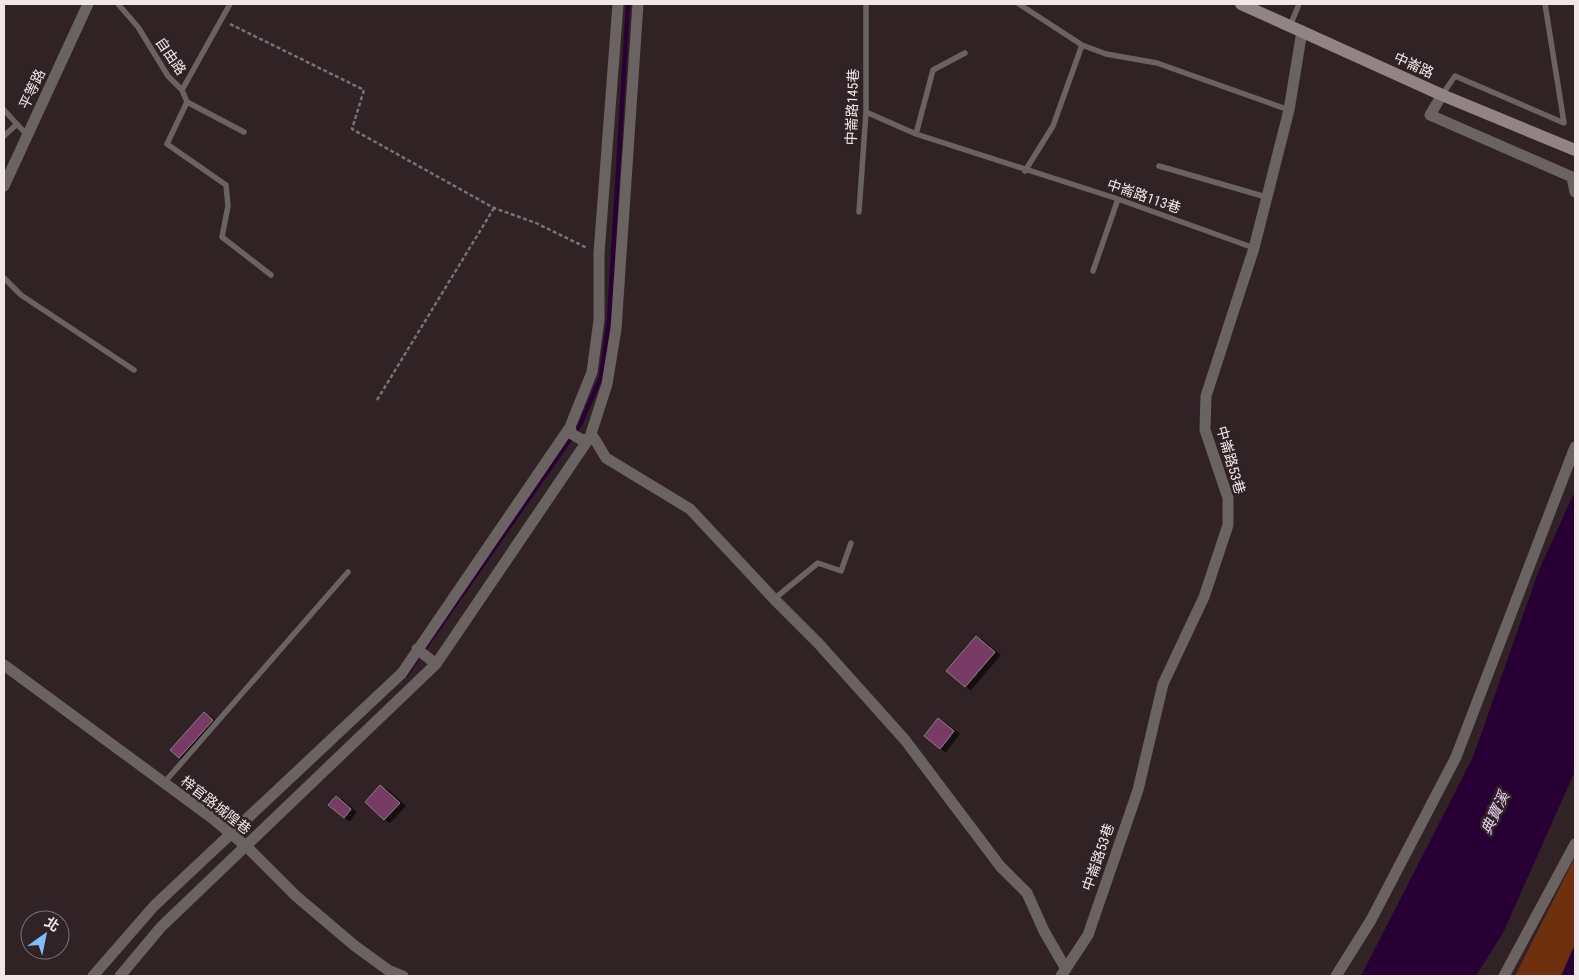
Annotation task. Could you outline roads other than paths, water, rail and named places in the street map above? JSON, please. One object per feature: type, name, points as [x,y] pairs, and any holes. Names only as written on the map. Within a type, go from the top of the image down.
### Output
[{"type":"street","name":"平等路","points":[[4,186],[88,4]]},
{"type":"street","points":[[93,976],[154,906],[402,674],[571,431],[592,372],[599,320],[598,253],[616,70],[618,4]]},
{"type":"street","points":[[120,976],[161,927],[435,663],[586,439],[608,384],[616,328],[638,4]]},
{"type":"street","name":"中崙路","points":[[1242,4],[1442,95],[1575,150]]},
{"type":"street","name":"中崙路53巷","points":[[1063,972],[1088,936],[1138,790],[1164,684],[1204,597],[1228,525],[1228,498],[1205,430],[1206,396],[1254,248],[1288,110],[1302,31]]},
{"type":"street","points":[[616,70],[633,70]]},
{"type":"street","points":[[1442,95],[1430,115],[1572,177],[1575,192]]},
{"type":"street","points":[[571,431],[586,439],[594,438],[606,458],[690,509],[819,644],[905,740],[1000,866],[1027,893],[1063,972]]},
{"type":"street","points":[[1336,976],[1371,920],[1456,757],[1575,447]]},
{"type":"street","points":[[419,651],[435,663]]},
{"type":"street","name":"梓官路城隍巷","points":[[4,665],[230,834],[296,896],[348,939],[388,970],[403,976]]},
{"type":"street","points":[[1504,976],[1575,844]]},
{"type":"lane","name":"自由路","points":[[118,4],[138,27],[168,76],[182,90],[220,18],[230,4]]},
{"type":"lane","name":"中崙路145巷","points":[[859,212],[866,112],[866,4]]},
{"type":"lane","points":[[1019,4],[1082,45],[1106,54],[1157,63],[1288,110]]},
{"type":"lane","points":[[1290,26],[1300,4]]},
{"type":"lane","points":[[1442,95],[1455,76],[1564,123],[1545,4]]},
{"type":"lane","points":[[1025,171],[1053,126],[1082,45]]},
{"type":"lane","points":[[916,134],[933,70],[965,53]]},
{"type":"lane","points":[[182,90],[187,102],[244,132]]},
{"type":"lane","points":[[187,102],[167,144],[226,185],[228,206],[222,237],[271,275]]},
{"type":"lane","points":[[4,110],[27,135]]},
{"type":"lane","name":"中崙路113巷","points":[[866,112],[916,134],[1118,200],[1254,248]]},
{"type":"lane","points":[[4,136],[18,124]]},
{"type":"lane","points":[[1159,166],[1266,198]]},
{"type":"lane","points":[[1093,270],[1118,200]]},
{"type":"lane","points":[[4,278],[21,295],[134,370]]},
{"type":"lane","points":[[774,599],[818,563],[841,571],[851,543]]},
{"type":"lane","points":[[164,784],[348,572]]},
{"type":"water","name":"典寶溪","points":[[1575,491],[1575,771],[1503,933],[1476,976],[1361,976],[1473,757],[1539,570]]},
{"type":"water","points":[[1575,944],[1575,976],[1561,976]]},
{"type":"waterway","points":[[406,675],[580,425],[601,377],[609,320],[628,4]]}]
